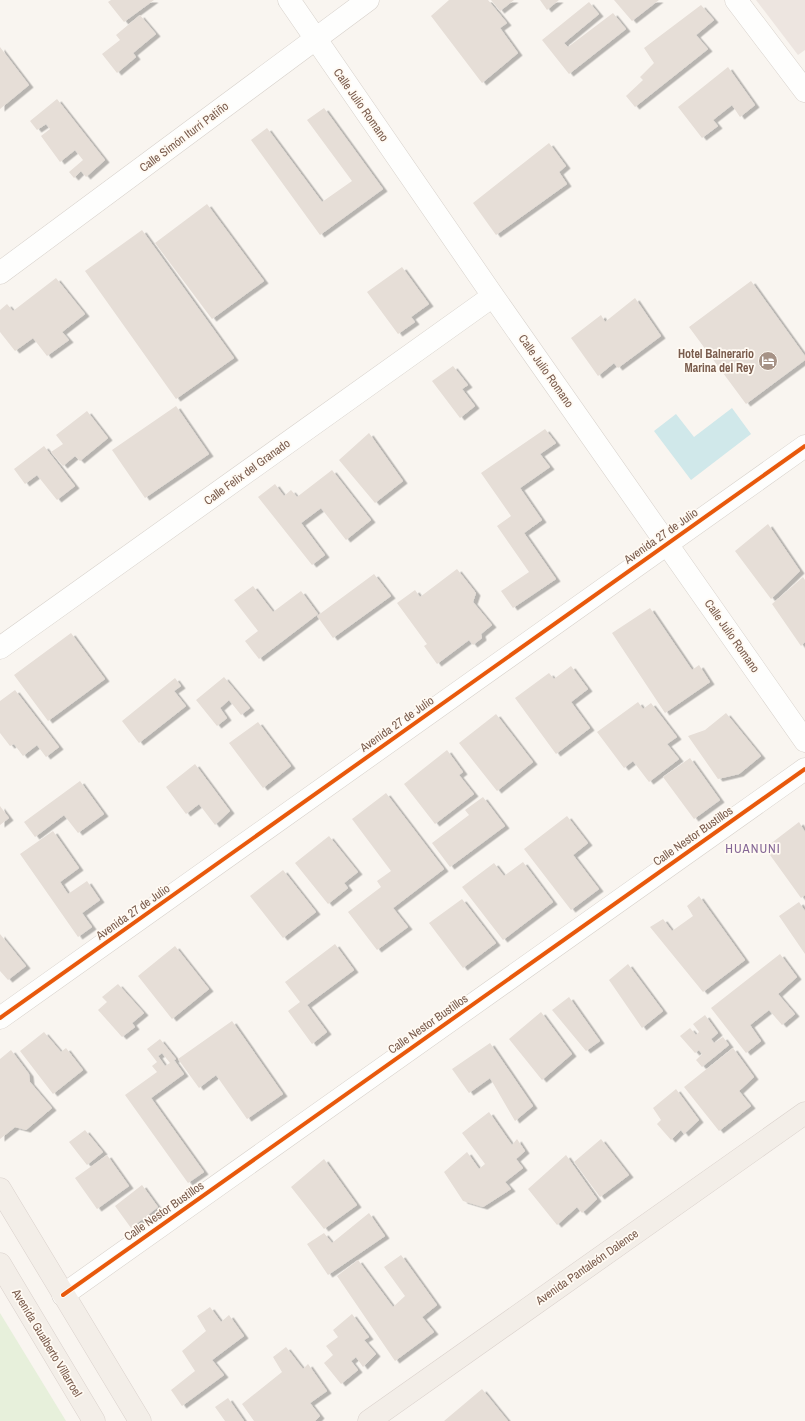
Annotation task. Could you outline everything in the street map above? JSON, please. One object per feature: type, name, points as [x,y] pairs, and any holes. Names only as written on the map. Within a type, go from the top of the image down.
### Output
[{"type":"main road","name":"Avenida Pantaleón Dalence","points":[[369,1421],[805,1113]]},
{"type":"main road","points":[[0,1190],[140,1421]]},
{"type":"main road","name":"Avenida Gualberto Villarroel","points":[[0,1264],[94,1421]]},
{"type":"street","name":"Calle Julio Romano","points":[[289,0],[493,296],[805,741]]},
{"type":"street","name":"Calle Simón Iturri Patiño","points":[[0,273],[368,0]]},
{"type":"street","points":[[736,0],[805,91]]},
{"type":"street","name":"Calle Felix del Granado","points":[[0,648],[493,296]]},
{"type":"street","name":"Avenida 27 de Julio","points":[[0,1018],[805,446]]},
{"type":"street","name":"Calle Nestor Bustillos","points":[[63,1295],[805,769]]},
{"type":"shaded area","points":[[756,0],[805,0],[805,50],[798,55]]},
{"type":"green space","points":[[0,1313],[66,1421],[0,1421]]},
{"type":"water","points":[[732,408],[751,434],[691,480],[654,431],[676,414],[694,437]]},
{"type":"building","points":[[111,0],[154,0],[124,22],[108,2]]},
{"type":"building","points":[[449,0],[488,0],[507,23],[500,28],[518,53],[482,83],[431,16]]},
{"type":"building","points":[[491,0],[514,0],[500,11]]},
{"type":"building","points":[[540,0],[559,0],[547,10]]},
{"type":"building","points":[[614,0],[659,0],[632,21]]},
{"type":"building","points":[[589,2],[599,14],[564,43],[568,47],[613,13],[626,29],[569,74],[542,40]]},
{"type":"building","points":[[701,5],[714,20],[696,35],[708,49],[635,107],[626,96],[643,80],[640,77],[654,63],[644,48]]},
{"type":"building","points":[[140,15],[156,34],[133,53],[136,57],[117,73],[102,54],[120,40],[116,35]]},
{"type":"building","points":[[0,47],[29,85],[0,109]]},
{"type":"building","points":[[728,67],[755,105],[740,117],[732,105],[713,120],[718,126],[702,138],[678,107]]},
{"type":"building","points":[[57,99],[105,160],[86,177],[81,171],[74,178],[69,172],[83,160],[75,150],[60,162],[41,136],[50,129],[46,124],[37,130],[30,121]]},
{"type":"building","points":[[324,108],[383,189],[320,235],[251,140],[267,128],[322,202],[352,181],[307,120]]},
{"type":"building","points":[[549,143],[566,166],[559,172],[567,184],[496,235],[473,203]]},
{"type":"building","points":[[207,204],[264,281],[212,319],[155,243]]},
{"type":"building","points":[[142,230],[234,358],[176,399],[85,271]]},
{"type":"building","points":[[402,267],[429,304],[411,317],[415,322],[398,334],[367,292]]},
{"type":"building","points":[[56,278],[85,314],[62,332],[69,340],[47,356],[33,338],[15,351],[0,332],[0,310],[7,304],[13,311]]},
{"type":"building","points":[[751,281],[805,356],[805,360],[746,404],[689,327]]},
{"type":"building","points":[[635,298],[661,336],[618,368],[614,363],[598,376],[571,338],[601,315],[605,322]]},
{"type":"building","points":[[453,366],[468,385],[462,389],[475,406],[460,418],[432,381]]},
{"type":"building","points":[[176,406],[209,454],[145,498],[112,450]]},
{"type":"building","points":[[87,411],[108,438],[80,461],[75,456],[63,466],[51,452],[63,444],[56,435]]},
{"type":"building","points":[[545,429],[556,443],[540,454],[550,467],[520,488],[542,520],[524,533],[556,579],[513,608],[501,591],[529,572],[497,526],[511,516],[481,473]]},
{"type":"building","points":[[369,433],[403,481],[375,503],[339,460]]},
{"type":"building","points":[[44,446],[75,486],[57,500],[37,475],[25,484],[14,469]]},
{"type":"building","points":[[332,470],[371,520],[346,540],[321,508],[301,523],[325,555],[312,565],[258,497],[275,484],[284,496],[291,490],[297,497]]},
{"type":"building","points":[[768,524],[800,571],[771,599],[735,551]]},
{"type":"building","points":[[457,569],[476,593],[473,602],[492,625],[481,634],[482,638],[473,645],[469,640],[437,664],[424,646],[427,644],[397,603],[415,590],[420,597]]},
{"type":"building","points":[[374,574],[391,596],[333,638],[317,616]]},
{"type":"building","points":[[803,577],[805,580],[805,642],[801,646],[772,604]]},
{"type":"building","points":[[253,586],[273,612],[301,591],[318,614],[259,659],[245,641],[258,631],[234,600]]},
{"type":"building","points":[[650,608],[692,670],[699,665],[710,682],[665,713],[612,633]]},
{"type":"building","points":[[71,633],[105,679],[48,721],[14,675]]},
{"type":"building","points":[[571,666],[588,689],[571,702],[590,728],[556,754],[515,698],[549,673],[554,679]]},
{"type":"building","points":[[224,677],[250,708],[241,715],[229,700],[220,708],[227,718],[217,726],[196,700]]},
{"type":"building","points":[[175,678],[181,686],[174,691],[186,706],[139,743],[122,721]]},
{"type":"building","points":[[15,690],[59,747],[46,757],[37,745],[23,756],[14,744],[10,746],[0,733],[0,701]]},
{"type":"building","points":[[638,702],[643,709],[651,703],[677,737],[667,744],[679,759],[649,782],[633,761],[624,768],[597,732]]},
{"type":"building","points":[[726,713],[761,756],[739,774],[718,779],[688,736],[705,730]]},
{"type":"building","points":[[496,714],[533,762],[497,791],[459,743]]},
{"type":"building","points":[[258,722],[291,766],[263,788],[229,743]]},
{"type":"building","points":[[447,750],[463,772],[459,775],[474,794],[435,824],[404,784]]},
{"type":"building","points":[[690,758],[720,800],[694,819],[663,777]]},
{"type":"building","points":[[195,764],[230,811],[215,825],[199,804],[186,814],[166,787]]},
{"type":"building","points":[[80,781],[104,814],[78,833],[64,815],[35,837],[24,822]]},
{"type":"building","points":[[386,793],[444,869],[393,908],[408,927],[377,950],[348,912],[381,887],[377,881],[391,871],[352,819]]},
{"type":"building","points":[[483,797],[505,826],[450,867],[432,843],[469,815],[465,810]]},
{"type":"building","points":[[0,806],[9,818],[0,825]]},
{"type":"building","points":[[567,816],[588,843],[573,855],[599,889],[571,910],[524,849]]},
{"type":"building","points":[[799,822],[805,832],[805,895],[801,898],[765,848]]},
{"type":"building","points":[[53,831],[79,868],[60,882],[68,894],[87,881],[100,900],[82,913],[92,927],[78,937],[20,854]]},
{"type":"building","points":[[329,836],[358,872],[344,883],[348,888],[328,904],[295,863]]},
{"type":"building","points":[[523,862],[553,902],[503,940],[462,887],[494,863],[504,876]]},
{"type":"building","points":[[283,870],[316,912],[283,938],[250,896]]},
{"type":"building","points":[[699,896],[745,960],[703,992],[650,927],[663,919],[672,931],[693,916],[687,906]]},
{"type":"building","points":[[462,899],[496,943],[463,968],[429,923]]},
{"type":"building","points":[[799,902],[805,911],[805,954],[779,916]]},
{"type":"building","points":[[0,934],[26,966],[8,980],[0,971]]},
{"type":"building","points":[[335,944],[354,970],[307,1005],[327,1032],[312,1044],[288,1011],[300,1002],[285,982]]},
{"type":"building","points":[[175,946],[209,989],[172,1019],[138,976]]},
{"type":"building","points":[[780,954],[797,977],[778,994],[795,1014],[782,1025],[769,1010],[750,1025],[761,1041],[746,1053],[711,1008]]},
{"type":"building","points":[[628,964],[663,1011],[642,1028],[609,980]]},
{"type":"building","points":[[118,984],[144,1013],[132,1023],[135,1027],[122,1037],[98,1010],[107,1002],[102,997]]},
{"type":"building","points":[[569,997],[600,1041],[586,1051],[552,1010]]},
{"type":"building","points":[[541,1012],[572,1054],[542,1080],[509,1039]]},
{"type":"building","points":[[705,1015],[718,1033],[711,1039],[714,1043],[723,1037],[729,1045],[702,1067],[696,1060],[702,1054],[699,1050],[695,1053],[680,1036],[690,1028],[696,1035],[699,1032],[693,1024]]},
{"type":"building","points":[[232,1021],[283,1094],[247,1119],[216,1075],[199,1088],[178,1059]]},
{"type":"building","points":[[44,1032],[61,1052],[66,1048],[83,1070],[53,1094],[20,1051]]},
{"type":"building","points":[[160,1039],[176,1059],[174,1060],[184,1074],[151,1098],[204,1172],[188,1183],[125,1095],[157,1072],[152,1066],[157,1062],[147,1049]],"holes":[[[162,1053],[170,1063],[165,1066],[158,1056]]]},
{"type":"building","points":[[490,1043],[533,1106],[515,1121],[490,1078],[469,1093],[452,1069]]},
{"type":"building","points":[[733,1048],[754,1077],[739,1091],[751,1106],[719,1131],[684,1087]]},
{"type":"building","points":[[11,1050],[29,1074],[30,1082],[52,1108],[26,1130],[15,1127],[0,1139],[0,1059]]},
{"type":"building","points":[[676,1089],[699,1120],[684,1134],[681,1130],[671,1140],[657,1124],[661,1120],[653,1108]]},
{"type":"building","points":[[489,1112],[512,1145],[517,1139],[525,1151],[516,1159],[523,1168],[505,1182],[511,1189],[483,1207],[463,1201],[444,1172],[467,1152],[479,1169],[485,1164],[462,1133]]},
{"type":"building","points":[[85,1130],[103,1152],[87,1165],[69,1142]]},
{"type":"building","points":[[601,1139],[629,1175],[600,1197],[574,1162]]},
{"type":"building","points":[[107,1155],[129,1186],[97,1209],[75,1178]]},
{"type":"building","points":[[566,1155],[597,1199],[582,1213],[577,1207],[557,1225],[528,1189]]},
{"type":"building","points":[[324,1159],[357,1205],[324,1229],[291,1187]]},
{"type":"building","points":[[142,1185],[158,1207],[131,1228],[115,1206]]},
{"type":"building","points":[[369,1213],[385,1236],[328,1275],[307,1244],[324,1233],[332,1243]]},
{"type":"building","points":[[401,1255],[437,1305],[422,1317],[434,1332],[395,1361],[337,1276],[358,1260],[393,1307],[405,1296],[384,1267]]},
{"type":"building","points":[[210,1307],[221,1322],[229,1315],[244,1336],[212,1360],[224,1375],[182,1406],[171,1390],[195,1371],[182,1351],[206,1331],[197,1316]]},
{"type":"building","points":[[352,1314],[369,1337],[364,1340],[376,1354],[363,1367],[356,1357],[351,1361],[358,1370],[341,1384],[324,1363],[333,1355],[326,1346],[338,1337],[333,1330]]},
{"type":"building","points":[[286,1347],[303,1369],[308,1364],[327,1391],[310,1403],[320,1416],[315,1421],[254,1421],[242,1404],[282,1372],[273,1357]]},
{"type":"building","points":[[482,1389],[508,1421],[444,1421]]},
{"type":"building","points":[[228,1398],[244,1421],[225,1421],[215,1407]]},
{"type":"cycle path","points":[[0,1018],[805,446]]},
{"type":"cycle path","points":[[63,1295],[805,769]]},
{"type":"place","name":"Hotel Balnerario Marina del Rey","points":[[768,361]]},
{"type":"district","name":"HUANUNI","points":[[753,848]]}]
